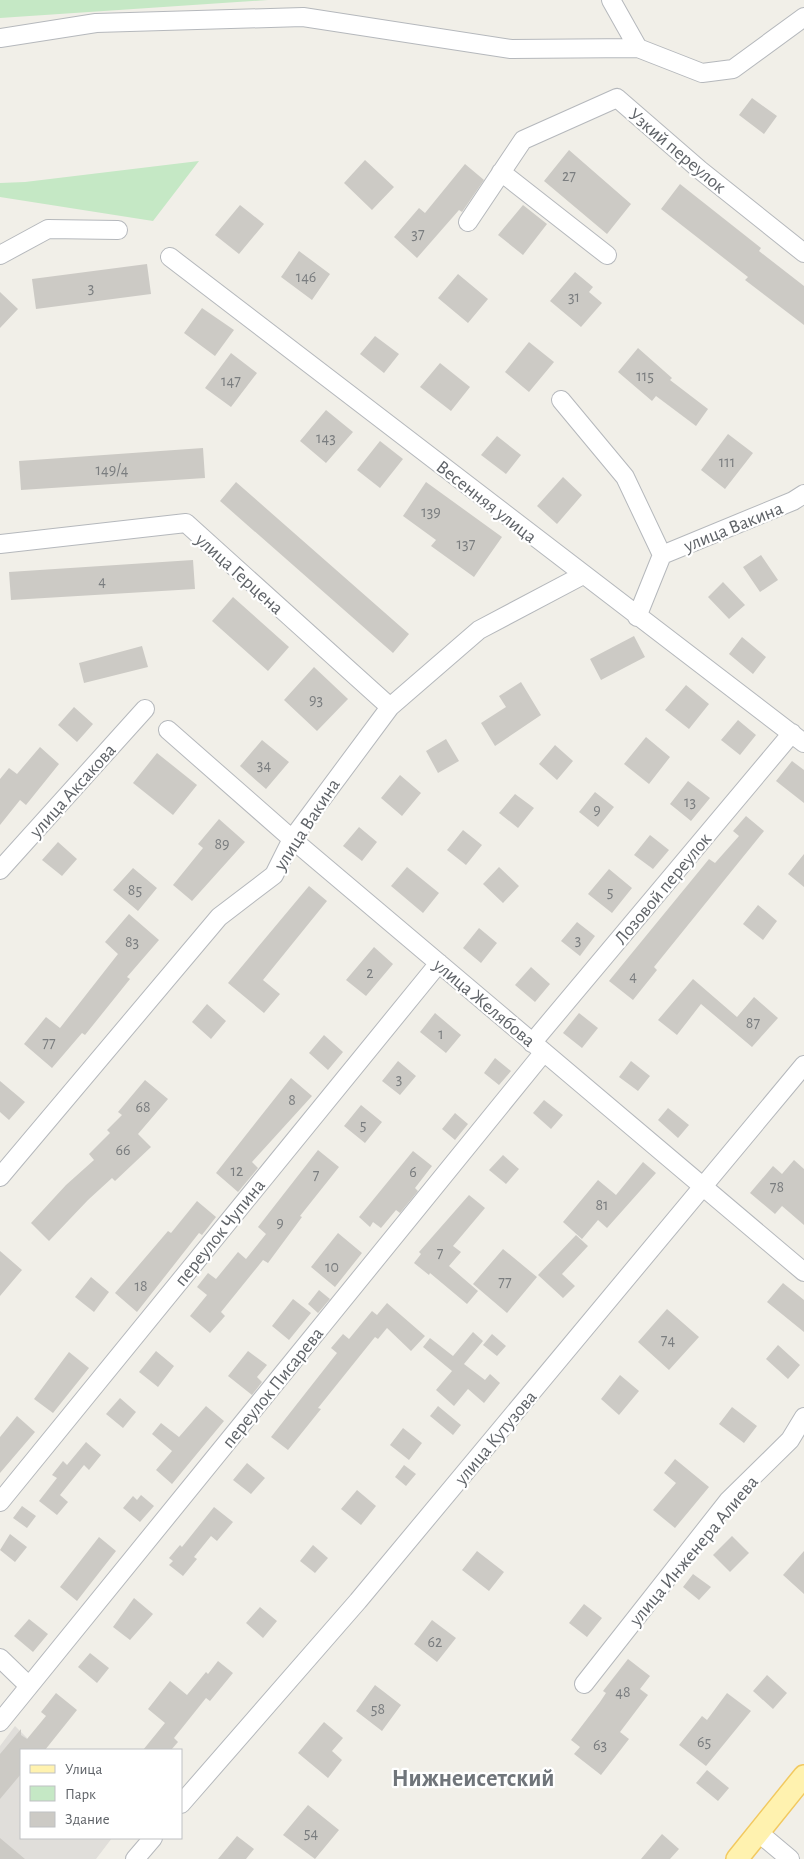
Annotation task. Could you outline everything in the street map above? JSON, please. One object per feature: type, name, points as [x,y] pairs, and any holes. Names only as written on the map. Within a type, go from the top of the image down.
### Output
[{"type":"main road","points":[[737,1859],[804,1776]]},
{"type":"street","points":[[611,0],[638,48]]},
{"type":"street","points":[[0,38],[96,23],[303,17],[511,49],[638,48],[702,73],[733,69],[804,17]]},
{"type":"street","name":"Узкий переулок","points":[[468,222],[523,140],[617,98],[700,170],[804,252]]},
{"type":"street","points":[[501,172],[607,255]]},
{"type":"street","points":[[0,255],[48,229],[118,230]]},
{"type":"street","name":"Весенняя улица","points":[[170,257],[637,617],[798,738]]},
{"type":"street","points":[[560,400],[625,477],[662,555],[637,617]]},
{"type":"street","name":"улица Вакина","points":[[662,555],[793,501],[804,494]]},
{"type":"street","name":"улица Герцена","points":[[0,544],[186,523],[390,706]]},
{"type":"street","name":"улица Вакина","points":[[0,1177],[219,916],[274,875],[292,839],[390,706],[479,630],[583,575]]},
{"type":"street","name":"улица Аксакова","points":[[0,870],[145,709]]},
{"type":"street","name":"улица Желябова","points":[[168,730],[292,839],[804,1272]]},
{"type":"street","name":"Лозовой переулок","points":[[538,1047],[798,738]]},
{"type":"street","name":"переулок Чупина","points":[[0,1502],[439,963]]},
{"type":"street","name":"переулок Писарева","points":[[0,1722],[538,1047]]},
{"type":"street","name":"улица Кутузова","points":[[182,1803],[358,1601],[804,1065]]},
{"type":"street","name":"улица Инженера Алиева","points":[[584,1684],[728,1501],[790,1440],[804,1417]]},
{"type":"street","points":[[0,1658],[30,1686]]},
{"type":"street","points":[[759,1833],[790,1859]]},
{"type":"street","points":[[135,1859],[152,1839]]},
{"type":"shaded area","points":[[15,1726],[38,1749],[20,1749],[20,1839],[111,1839],[96,1859],[0,1859],[0,1746]]},
{"type":"green space","points":[[0,0],[268,0],[0,18]]},
{"type":"green space","points":[[199,161],[153,221],[0,197],[0,183],[25,182]]},
{"type":"building","points":[[752,98],[777,116],[764,134],[739,115]]},
{"type":"building","points":[[569,150],[631,204],[607,234],[544,181]]},
{"type":"building","points":[[365,160],[394,187],[372,210],[344,183]]},
{"type":"building","points":[[465,164],[484,180],[462,212],[459,210],[417,258],[394,237],[419,208],[425,213]]},
{"type":"building","points":[[680,184],[761,248],[759,251],[804,286],[804,325],[745,280],[748,277],[661,209]]},
{"type":"building","points":[[240,205],[264,224],[239,254],[215,235]]},
{"type":"building","points":[[523,205],[547,224],[523,255],[498,235]]},
{"type":"building","points":[[299,251],[330,274],[312,300],[281,277]]},
{"type":"building","points":[[147,264],[151,294],[36,309],[32,279]]},
{"type":"building","points":[[575,272],[593,287],[589,292],[602,303],[581,327],[550,301]]},
{"type":"building","points":[[458,274],[488,299],[468,323],[438,298]]},
{"type":"building","points":[[0,292],[18,309],[0,328]]},
{"type":"building","points":[[202,308],[234,330],[215,356],[184,333]]},
{"type":"building","points":[[375,336],[399,354],[384,373],[360,354]]},
{"type":"building","points":[[529,342],[554,362],[529,392],[505,372]]},
{"type":"building","points":[[638,348],[672,378],[670,380],[708,409],[696,426],[656,396],[652,401],[618,372]]},
{"type":"building","points":[[231,353],[257,373],[231,407],[205,388]]},
{"type":"building","points":[[440,363],[470,387],[451,411],[420,387]]},
{"type":"building","points":[[326,410],[353,432],[326,463],[300,441]]},
{"type":"building","points":[[728,434],[753,453],[725,489],[701,470]]},
{"type":"building","points":[[497,436],[521,455],[506,474],[481,455]]},
{"type":"building","points":[[380,441],[403,459],[380,488],[357,470]]},
{"type":"building","points":[[203,448],[205,478],[21,490],[19,461]]},
{"type":"building","points":[[563,477],[582,495],[557,524],[537,506]]},
{"type":"building","points":[[236,482],[409,634],[393,653],[220,501]]},
{"type":"building","points":[[426,482],[502,537],[474,577],[431,546],[436,540],[403,516]]},
{"type":"building","points":[[761,555],[778,580],[760,592],[743,567]]},
{"type":"building","points":[[193,560],[195,589],[11,600],[9,572]]},
{"type":"building","points":[[723,582],[745,605],[729,619],[708,597]]},
{"type":"building","points":[[233,597],[289,647],[268,671],[212,621]]},
{"type":"building","points":[[634,636],[645,657],[601,680],[590,659]]},
{"type":"building","points":[[742,637],[766,657],[753,674],[729,654]]},
{"type":"building","points":[[142,646],[148,667],[84,683],[79,663]]},
{"type":"building","points":[[314,667],[348,699],[317,731],[284,700]]},
{"type":"building","points":[[521,682],[541,715],[495,746],[481,723],[506,707],[499,696]]},
{"type":"building","points":[[686,685],[709,704],[689,729],[665,710]]},
{"type":"building","points":[[74,707],[93,724],[77,742],[58,725]]},
{"type":"building","points":[[738,720],[756,735],[740,755],[721,740]]},
{"type":"building","points":[[646,737],[670,757],[649,784],[624,764]]},
{"type":"building","points":[[446,739],[459,761],[438,773],[426,751]]},
{"type":"building","points":[[262,740],[289,762],[266,789],[240,766]]},
{"type":"building","points":[[555,745],[573,761],[557,780],[539,764]]},
{"type":"building","points":[[40,747],[59,764],[26,805],[20,800],[0,825],[0,779],[9,768],[17,774]]},
{"type":"building","points":[[157,753],[197,785],[173,815],[133,783]]},
{"type":"building","points":[[792,761],[804,770],[804,803],[776,781]]},
{"type":"building","points":[[400,775],[421,793],[402,816],[381,798]]},
{"type":"building","points":[[688,781],[710,798],[691,821],[670,804]]},
{"type":"building","points":[[595,792],[614,807],[598,827],[579,812]]},
{"type":"building","points":[[515,794],[534,808],[518,828],[499,813]]},
{"type":"building","points":[[746,816],[764,831],[654,967],[657,970],[633,1000],[609,981],[709,859],[715,863],[739,836],[733,831]]},
{"type":"building","points":[[219,819],[245,842],[192,901],[173,885],[203,848],[198,844]]},
{"type":"building","points":[[359,827],[377,842],[362,861],[343,846]]},
{"type":"building","points":[[463,830],[482,845],[466,865],[447,850]]},
{"type":"building","points":[[650,835],[669,850],[653,869],[634,855]]},
{"type":"building","points":[[58,842],[77,859],[62,876],[42,860]]},
{"type":"building","points":[[804,854],[804,887],[788,874]]},
{"type":"building","points":[[407,867],[439,893],[423,913],[391,886]]},
{"type":"building","points":[[499,867],[519,886],[503,903],[483,884]]},
{"type":"building","points":[[133,868],[157,888],[138,911],[113,890]]},
{"type":"building","points":[[609,869],[632,888],[612,913],[588,894]]},
{"type":"building","points":[[309,886],[327,901],[263,980],[280,994],[264,1013],[228,983]]},
{"type":"building","points":[[758,905],[777,921],[763,940],[743,924]]},
{"type":"building","points":[[129,914],[159,940],[127,977],[130,979],[85,1035],[82,1033],[52,1068],[24,1044],[46,1017],[60,1028],[118,954],[105,942]]},
{"type":"building","points":[[577,922],[595,936],[580,956],[561,941]]},
{"type":"building","points":[[479,928],[497,943],[481,963],[463,948]]},
{"type":"building","points":[[374,947],[393,964],[366,996],[346,980]]},
{"type":"building","points":[[531,967],[550,984],[535,1002],[515,985]]},
{"type":"building","points":[[693,979],[737,1017],[754,997],[778,1018],[752,1047],[701,1004],[677,1035],[658,1020]]},
{"type":"building","points":[[207,1004],[226,1021],[211,1039],[192,1022]]},
{"type":"building","points":[[435,1013],[461,1035],[446,1053],[420,1032]]},
{"type":"building","points":[[579,1013],[598,1028],[582,1048],[563,1033]]},
{"type":"building","points":[[324,1035],[343,1052],[328,1070],[309,1053]]},
{"type":"building","points":[[495,1058],[511,1071],[499,1085],[484,1073]]},
{"type":"building","points":[[398,1061],[416,1076],[400,1095],[382,1081]]},
{"type":"building","points":[[631,1061],[650,1076],[638,1091],[619,1077]]},
{"type":"building","points":[[291,1078],[312,1096],[252,1162],[258,1168],[238,1192],[216,1173]]},
{"type":"building","points":[[145,1080],[168,1099],[138,1134],[151,1147],[115,1181],[112,1178],[88,1200],[49,1241],[31,1223],[66,1185],[94,1160],[89,1154],[110,1133],[107,1130],[122,1115],[118,1112]]},
{"type":"building","points":[[0,1081],[25,1102],[9,1120],[0,1112]]},
{"type":"building","points":[[544,1100],[563,1115],[551,1129],[533,1113]]},
{"type":"building","points":[[361,1105],[382,1122],[365,1143],[344,1126]]},
{"type":"building","points":[[668,1108],[689,1125],[678,1138],[658,1120]]},
{"type":"building","points":[[455,1113],[468,1124],[455,1140],[442,1129]]},
{"type":"building","points":[[318,1150],[339,1167],[300,1216],[302,1217],[268,1263],[263,1260],[221,1312],[225,1316],[210,1333],[190,1316],[207,1295],[197,1287],[208,1273],[216,1279],[238,1252],[246,1259],[266,1234],[258,1227]]},
{"type":"building","points":[[413,1151],[432,1166],[415,1188],[418,1191],[400,1213],[396,1210],[381,1228],[373,1222],[370,1227],[359,1217]]},
{"type":"building","points":[[503,1155],[519,1169],[506,1184],[489,1170]]},
{"type":"building","points":[[794,1160],[804,1169],[804,1225],[782,1206],[775,1214],[750,1193],[773,1166],[782,1174]]},
{"type":"building","points":[[643,1162],[656,1173],[607,1228],[598,1220],[582,1239],[563,1222],[598,1180],[616,1195]]},
{"type":"building","points":[[469,1195],[485,1208],[453,1246],[461,1252],[449,1266],[478,1291],[467,1304],[430,1273],[429,1275],[414,1263],[421,1254],[419,1252]]},
{"type":"building","points":[[197,1201],[216,1217],[202,1235],[199,1233],[137,1312],[115,1293],[168,1231],[171,1233]]},
{"type":"building","points":[[338,1233],[362,1253],[335,1287],[311,1267]]},
{"type":"building","points":[[576,1235],[588,1246],[562,1274],[575,1286],[563,1298],[538,1275]]},
{"type":"building","points":[[503,1249],[537,1277],[507,1313],[473,1284]]},
{"type":"building","points":[[0,1251],[22,1270],[0,1296]]},
{"type":"building","points":[[91,1277],[109,1292],[94,1312],[75,1297]]},
{"type":"building","points":[[783,1283],[804,1300],[804,1332],[767,1302]]},
{"type":"building","points":[[319,1290],[330,1299],[318,1313],[308,1304]]},
{"type":"building","points":[[293,1299],[311,1313],[289,1340],[272,1326]]},
{"type":"building","points":[[387,1303],[425,1336],[411,1351],[387,1328],[378,1339],[375,1337],[318,1408],[321,1409],[288,1450],[271,1437],[337,1353],[331,1348],[343,1334],[349,1339],[372,1311],[377,1315]]},
{"type":"building","points":[[667,1309],[699,1337],[669,1370],[638,1342]]},
{"type":"building","points":[[473,1332],[483,1341],[464,1364],[485,1380],[490,1374],[500,1383],[484,1403],[468,1389],[454,1406],[436,1390],[452,1371],[423,1347],[430,1338],[453,1356]]},
{"type":"building","points":[[492,1334],[506,1346],[497,1356],[483,1345]]},
{"type":"building","points":[[778,1345],[800,1365],[788,1379],[766,1359]]},
{"type":"building","points":[[156,1351],[174,1366],[158,1387],[139,1372]]},
{"type":"building","points":[[248,1351],[267,1365],[257,1377],[262,1382],[252,1395],[228,1376]]},
{"type":"building","points":[[69,1352],[89,1368],[53,1413],[34,1399]]},
{"type":"building","points":[[620,1375],[639,1391],[619,1415],[601,1399]]},
{"type":"building","points":[[120,1398],[136,1412],[123,1428],[106,1414]]},
{"type":"building","points":[[206,1406],[224,1421],[172,1484],[156,1470],[172,1451],[152,1434],[161,1423],[179,1437]]},
{"type":"building","points":[[438,1406],[461,1425],[453,1435],[430,1416]]},
{"type":"building","points":[[732,1407],[757,1426],[744,1443],[719,1424]]},
{"type":"building","points":[[17,1416],[35,1432],[0,1473],[0,1437]]},
{"type":"building","points":[[403,1428],[422,1443],[409,1460],[390,1445]]},
{"type":"building","points":[[86,1442],[101,1455],[89,1470],[84,1465],[60,1495],[68,1502],[57,1515],[39,1501],[57,1478],[52,1475],[63,1461],[67,1465]]},
{"type":"building","points":[[675,1459],[709,1487],[675,1528],[653,1510],[676,1483],[664,1473]]},
{"type":"building","points":[[247,1463],[265,1478],[251,1494],[233,1480]]},
{"type":"building","points":[[404,1465],[416,1474],[406,1486],[395,1477]]},
{"type":"building","points":[[357,1490],[376,1506],[361,1525],[341,1509]]},
{"type":"building","points":[[141,1495],[154,1506],[140,1522],[123,1508],[133,1496],[137,1500]]},
{"type":"building","points":[[22,1506],[36,1516],[27,1528],[13,1518]]},
{"type":"building","points":[[214,1507],[233,1522],[217,1541],[211,1536],[194,1557],[197,1559],[183,1576],[169,1565],[173,1561],[169,1558],[180,1545],[182,1547]]},
{"type":"building","points":[[10,1534],[27,1547],[15,1562],[0,1550]]},
{"type":"building","points":[[732,1536],[749,1553],[730,1572],[713,1555]]},
{"type":"building","points":[[99,1537],[116,1551],[77,1601],[60,1587]]},
{"type":"building","points":[[313,1545],[328,1558],[315,1573],[300,1561]]},
{"type":"building","points":[[477,1551],[504,1572],[489,1591],[462,1570]]},
{"type":"building","points":[[804,1551],[804,1594],[783,1575]]},
{"type":"building","points":[[693,1574],[711,1587],[699,1600],[683,1587]]},
{"type":"building","points":[[134,1598],[153,1614],[130,1640],[113,1627]]},
{"type":"building","points":[[584,1604],[602,1618],[587,1637],[569,1623]]},
{"type":"building","points":[[260,1607],[277,1621],[263,1638],[246,1623]]},
{"type":"building","points":[[29,1619],[48,1634],[33,1652],[14,1636]]},
{"type":"building","points":[[432,1620],[456,1638],[437,1662],[414,1644]]},
{"type":"building","points":[[90,1653],[109,1668],[97,1683],[78,1667]]},
{"type":"building","points":[[628,1659],[650,1676],[640,1689],[648,1695],[620,1732],[629,1739],[601,1775],[574,1754],[580,1747],[571,1740],[606,1693],[603,1691]]},
{"type":"building","points":[[218,1661],[233,1673],[210,1701],[206,1698],[174,1738],[178,1742],[172,1749],[144,1749],[165,1723],[148,1709],[170,1681],[187,1695],[206,1672],[208,1674]]},
{"type":"building","points":[[767,1675],[787,1693],[773,1709],[753,1691]]},
{"type":"building","points":[[375,1685],[401,1705],[382,1731],[356,1711]]},
{"type":"building","points":[[56,1693],[77,1710],[46,1749],[20,1749],[20,1775],[0,1799],[0,1754],[21,1729],[21,1735],[27,1739],[46,1716],[41,1712]]},
{"type":"building","points":[[727,1693],[751,1711],[706,1766],[679,1745],[702,1716],[707,1720]]},
{"type":"building","points":[[324,1722],[343,1738],[332,1751],[342,1760],[328,1778],[298,1753]]},
{"type":"building","points":[[707,1770],[729,1788],[718,1801],[696,1783]]},
{"type":"building","points":[[308,1805],[339,1830],[315,1859],[283,1835]]},
{"type":"building","points":[[662,1834],[679,1849],[670,1859],[641,1859]]},
{"type":"building","points":[[237,1836],[254,1849],[246,1859],[218,1859]]},
{"type":"building","points":[[0,1838],[25,1859],[0,1859]]},
{"type":"district","name":"Нижнеисетский","points":[[473,1778]]}]
